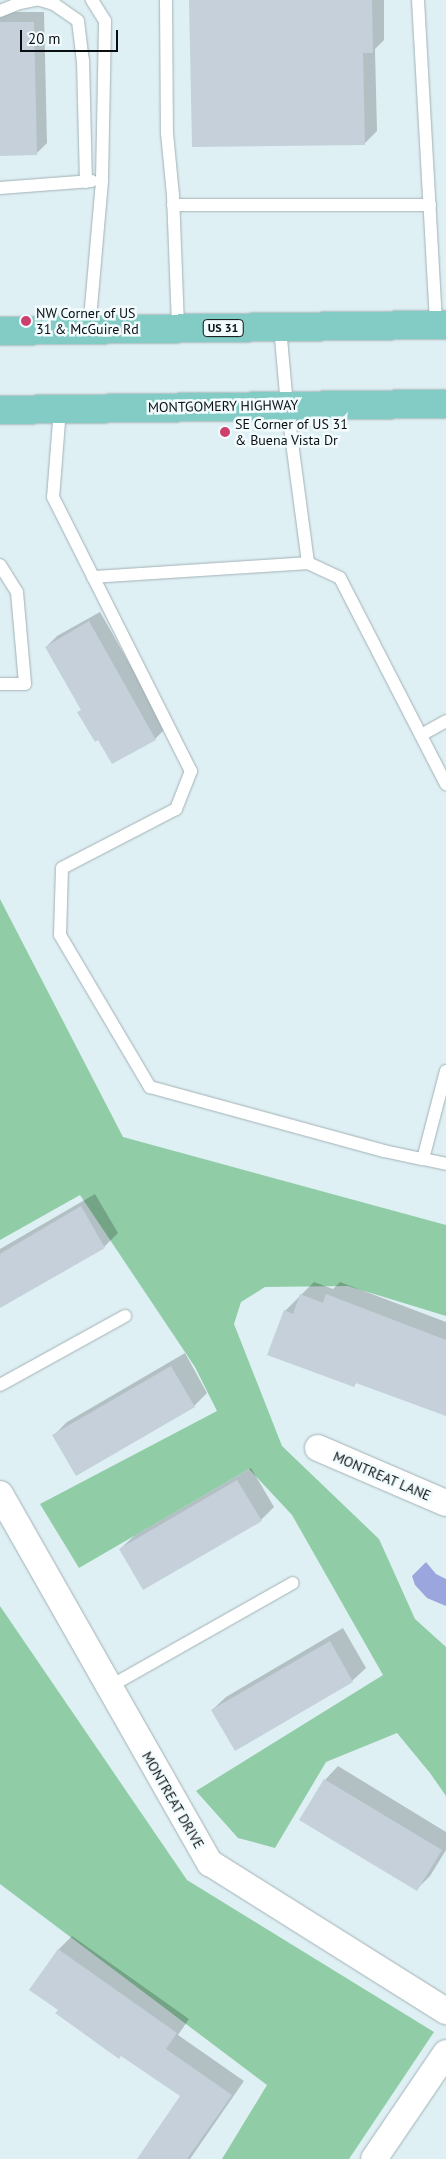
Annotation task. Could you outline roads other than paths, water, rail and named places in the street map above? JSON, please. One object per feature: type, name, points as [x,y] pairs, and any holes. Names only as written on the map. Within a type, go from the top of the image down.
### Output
[{"type":"main road","name":"US 31","points":[[0,331],[441,325]]},
{"type":"main road","name":"MONTGOMERY HIGHWAY","points":[[0,410],[287,405],[446,406]]},
{"type":"street","name":"MONTREAT LANE","points":[[318,1448],[446,1503]]},
{"type":"street","name":"MONTREAT DRIVE","points":[[0,1494],[210,1863],[446,2011]]},
{"type":"street","points":[[374,2159],[446,2053]]},
{"type":"lane","points":[[0,11],[20,3],[38,0],[54,4],[78,21],[83,60],[86,182]]},
{"type":"lane","points":[[89,330],[102,180],[105,21],[92,0]]},
{"type":"lane","points":[[166,0],[167,132],[173,205],[178,328]]},
{"type":"lane","points":[[418,0],[430,205],[441,325]]},
{"type":"lane","points":[[0,188],[102,180]]},
{"type":"lane","points":[[173,205],[430,205]]},
{"type":"lane","points":[[280,327],[287,405],[308,564]]},
{"type":"lane","points":[[60,409],[53,497],[191,771],[176,808],[62,868],[60,935],[150,1087],[384,1151],[446,1164]]},
{"type":"lane","points":[[93,577],[308,564],[340,578],[446,784]]},
{"type":"lane","points":[[0,565],[18,592],[25,684],[0,684]]},
{"type":"lane","points":[[421,735],[446,721]]},
{"type":"lane","points":[[424,1159],[446,1071]]},
{"type":"lane","points":[[0,1385],[125,1316]]},
{"type":"lane","points":[[109,1688],[293,1584]]},
{"type":"water","points":[[426,1562],[436,1574],[446,1579],[446,1606],[427,1598],[415,1585],[412,1576]]},
{"type":"place","name":"NW Corner of US 31 & McGuire Rd","points":[[26,321]]},
{"type":"place","name":"SE Corner of US 31 & Buena Vista Dr","points":[[225,432]]}]
